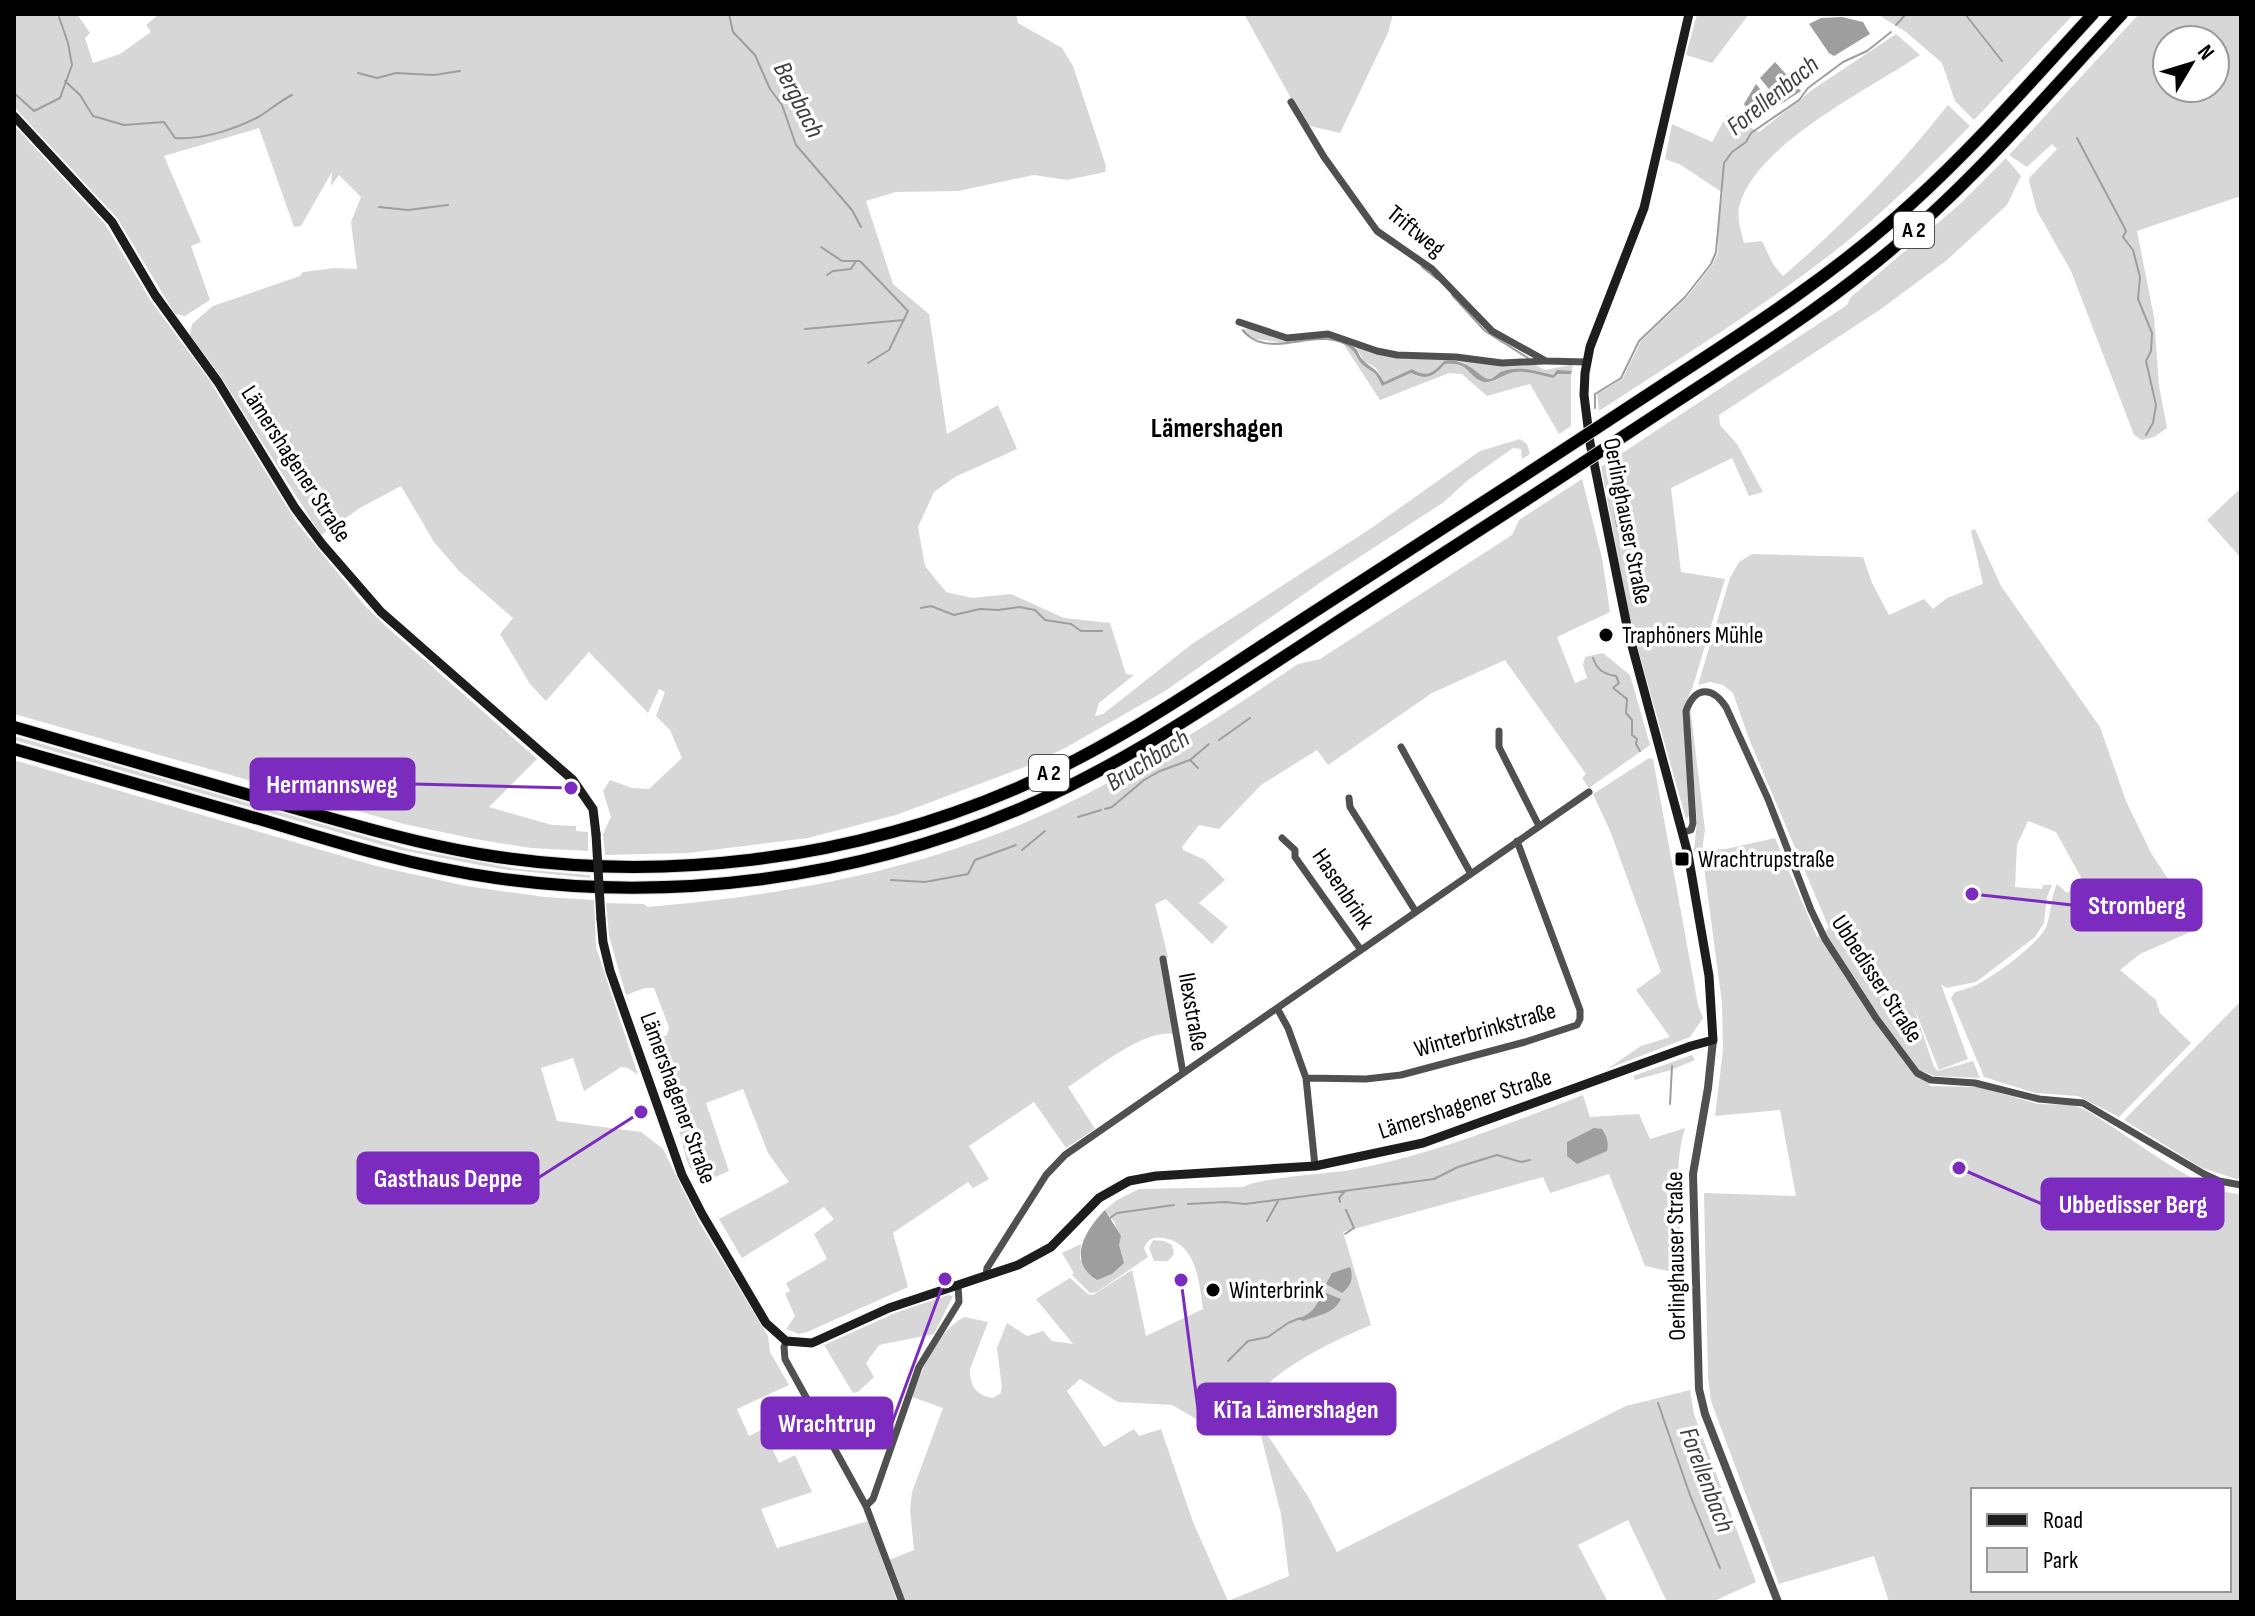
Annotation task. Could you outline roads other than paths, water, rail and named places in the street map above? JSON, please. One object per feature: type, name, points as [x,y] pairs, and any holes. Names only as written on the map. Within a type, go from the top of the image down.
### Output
[{"type":"highway","name":"A 2","points":[[14,727],[376,832],[483,855],[559,864],[678,866],[796,854],[911,826],[973,806],[1092,752],[1223,672],[1772,314],[1882,230],[1944,173],[2093,14]]},
{"type":"highway","name":"A 2","points":[[14,749],[382,855],[491,877],[569,886],[631,888],[739,882],[807,873],[872,859],[952,835],[1017,810],[1087,777],[1156,739],[1824,303],[1926,219],[1987,159],[2122,14]]},
{"type":"main road","name":"Oerlinghauser Straße","points":[[1689,14],[1644,208],[1586,362],[1584,395],[1590,443],[1620,597],[1684,832],[1709,976],[1713,1040]]},
{"type":"main road","name":"Lämershagener Straße","points":[[14,116],[112,222],[155,295],[218,382],[295,508],[322,544],[381,612],[573,780],[593,809],[603,942],[610,971],[682,1175],[757,1308],[772,1330],[786,1341],[812,1343],[877,1313],[1030,1260],[1045,1251],[1099,1198],[1129,1181],[1156,1176],[1315,1166],[1442,1138],[1713,1040]]},
{"type":"street","name":"Triftweg","points":[[1291,102],[1324,157],[1377,231],[1432,269],[1492,331],[1546,361]]},
{"type":"street","name":"Triftweg","points":[[1239,322],[1287,338],[1328,334],[1397,355],[1456,357],[1502,363],[1586,362]]},
{"type":"street","name":"Ubbedisser Straße","points":[[1684,832],[1691,830],[1693,823],[1686,711],[1696,694],[1709,692],[1726,707],[1768,799],[1825,939],[1894,1044],[1917,1073],[1931,1080],[1975,1083],[2039,1099],[2083,1103],[2204,1174],[2219,1181],[2241,1185]]},
{"type":"street","points":[[1499,731],[1499,747],[1539,826]]},
{"type":"street","points":[[1401,747],[1471,874]]},
{"type":"street","points":[[986,1276],[987,1268],[1055,1164],[1589,792]]},
{"type":"street","points":[[1349,798],[1350,807],[1416,912]]},
{"type":"street","name":"Hasenbrink","points":[[1282,838],[1297,849],[1295,857],[1361,950]]},
{"type":"street","name":"Winterbrinkstraße","points":[[1306,1078],[1366,1079],[1401,1075],[1577,1025],[1580,1010],[1517,841]]},
{"type":"street","name":"Ilexstraße","points":[[1163,959],[1183,1073]]},
{"type":"street","points":[[1277,1008],[1288,1028],[1306,1078],[1315,1166]]},
{"type":"street","name":"Oerlinghauser Straße","points":[[1713,1040],[1706,1104],[1693,1174],[1699,1389],[1705,1414],[1778,1602]]},
{"type":"street","points":[[866,1506],[873,1499],[919,1367],[959,1302],[958,1285]]},
{"type":"street","points":[[786,1341],[784,1353],[788,1365],[866,1506],[902,1602]]},
{"type":"waterway","name":"Bergbach","points":[[729,14],[733,32],[755,55],[770,89],[782,105],[796,145],[852,210],[861,227]]},
{"type":"waterway","name":"Forellenbach","points":[[1896,25],[1906,14]]},
{"type":"waterway","points":[[1965,14],[2002,61]]},
{"type":"waterway","points":[[14,93],[34,111],[60,98],[72,65],[59,17]]},
{"type":"waterway","name":"Forellenbach","points":[[1595,408],[1595,394],[1621,378],[1639,341],[1685,297],[1711,264],[1716,252],[1724,163],[1732,152],[1746,142],[1751,133],[1799,100],[1808,88],[1891,32]]},
{"type":"waterway","points":[[358,73],[377,78],[396,73],[434,75],[460,71]]},
{"type":"waterway","points":[[65,81],[80,95],[93,116],[124,125],[164,122],[175,138],[197,137],[230,129],[260,116],[292,95]]},
{"type":"waterway","points":[[2077,138],[2126,231],[2123,237],[2133,250],[2140,277],[2138,299],[2152,333],[2151,351],[2146,361],[2156,405],[2153,423],[2146,435]]},
{"type":"waterway","points":[[379,207],[408,210],[448,205]]},
{"type":"waterway","name":"Bergbach","points":[[821,247],[842,261],[860,261],[908,311],[889,350],[868,363]]},
{"type":"waterway","points":[[827,275],[833,271],[851,269],[856,261]]},
{"type":"waterway","points":[[1422,267],[1437,279]]},
{"type":"waterway","points":[[1452,295],[1485,331],[1528,358]]},
{"type":"waterway","points":[[805,329],[904,320]]},
{"type":"waterway","name":"Forellenbach","points":[[1614,507],[1617,526]]},
{"type":"waterway","points":[[921,608],[931,606],[954,615],[980,609],[1019,607],[1035,610],[1045,620],[1071,624],[1081,631],[1102,631]]},
{"type":"waterway","name":"Forellenbach","points":[[1593,658],[1602,671],[1616,676],[1619,683],[1613,688],[1627,699],[1626,713],[1632,720],[1632,735],[1637,739],[1640,751]]},
{"type":"waterway","name":"Bruchbach","points":[[1219,740],[1250,718]]},
{"type":"waterway","name":"Bruchbach","points":[[1105,809],[1112,807],[1144,780],[1190,760],[1209,744]]},
{"type":"waterway","points":[[1190,760],[1198,768]]},
{"type":"waterway","name":"Bruchbach","points":[[1078,817],[1101,810]]},
{"type":"waterway","name":"Bruchbach","points":[[1022,850],[1045,831]]},
{"type":"waterway","name":"Bruchbach","points":[[891,880],[925,882],[968,874],[975,860],[1016,845]]},
{"type":"waterway","name":"Forellenbach","points":[[1670,1104],[1672,1066]]},
{"type":"waterway","points":[[1188,1204],[1245,1204],[1434,1179],[1458,1167],[1497,1155],[1521,1162],[1530,1160]]},
{"type":"waterway","points":[[1340,1202],[1339,1198],[1345,1191]]},
{"type":"waterway","points":[[1267,1221],[1278,1201]]},
{"type":"waterway","points":[[1110,1218],[1117,1213],[1174,1205]]},
{"type":"waterway","points":[[1345,1234],[1354,1228],[1346,1210]]},
{"type":"waterway","points":[[1228,1361],[1248,1341],[1268,1337],[1300,1318]]},
{"type":"waterway","name":"Forellenbach","points":[[1658,1403],[1690,1495],[1720,1568]]},
{"type":"place","name":"Traphöners Mühle","points":[[1606,635]]},
{"type":"place","name":"Hermannsweg","points":[[571,788]]},
{"type":"place","name":"Wrachtrupstraße","points":[[1682,859]]},
{"type":"place","name":"Stromberg","points":[[1972,894]]},
{"type":"place","name":"Gasthaus Deppe","points":[[641,1112]]},
{"type":"place","name":"Ubbedisser Berg","points":[[1959,1168]]},
{"type":"place","name":"Wrachtrup","points":[[945,1279]]},
{"type":"place","name":"KiTa Lämershagen","points":[[1181,1280]]},
{"type":"place","name":"Winterbrink","points":[[1213,1290]]},
{"type":"district","name":"Lämershagen","points":[[1217,428]]}]
